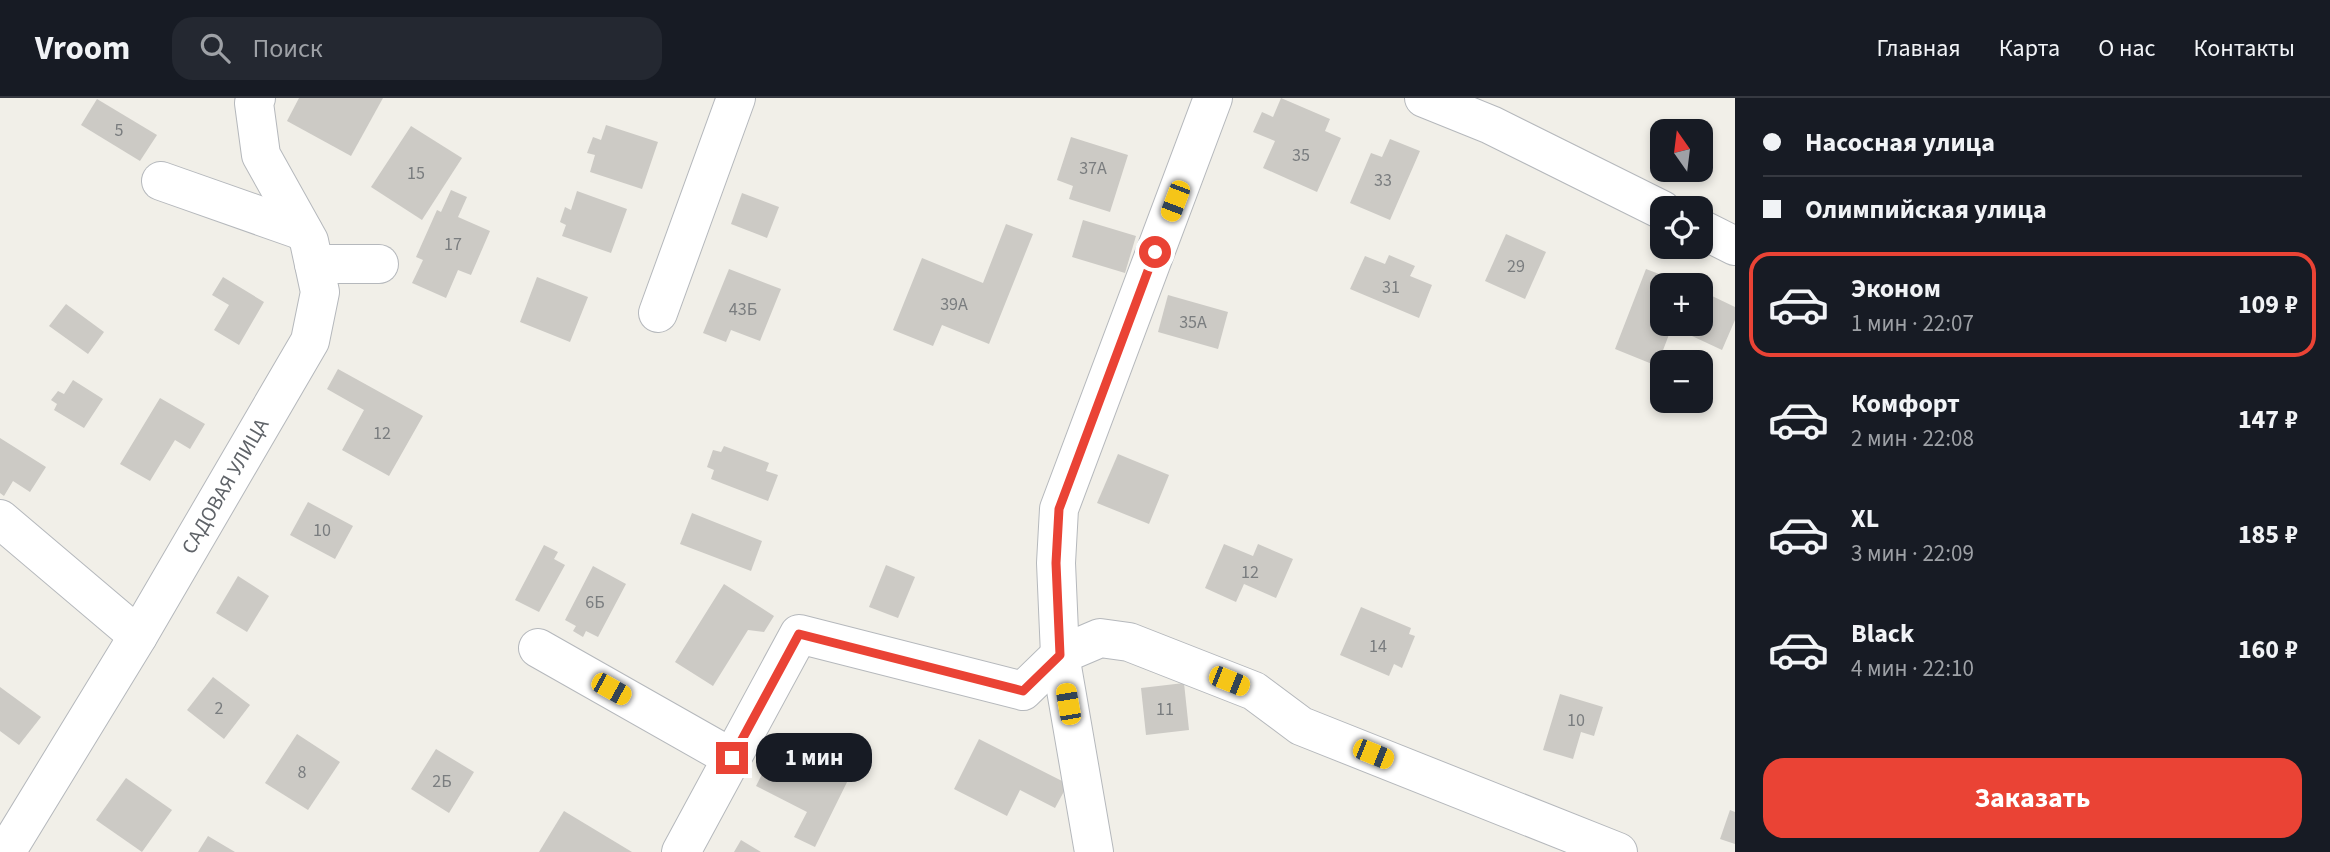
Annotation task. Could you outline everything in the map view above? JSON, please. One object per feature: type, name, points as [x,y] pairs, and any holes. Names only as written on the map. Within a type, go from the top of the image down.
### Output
[{"type":"street","name":"САДОВАЯ УЛИЦА","points":[[6,852],[138,636],[310,341],[320,292],[308,247],[261,155],[254,103],[256,98]]},
{"type":"street","points":[[658,313],[736,98]]},
{"type":"street","points":[[1094,852],[1060,655],[1056,563],[1059,509],[1213,98]]},
{"type":"street","points":[[1424,98],[1491,125],[1650,204]]},
{"type":"street","points":[[161,181],[308,247],[379,264]]},
{"type":"street","points":[[1713,235],[1735,246]]},
{"type":"street","points":[[0,519],[138,636]]},
{"type":"street","points":[[681,852],[799,634],[1023,691],[1060,655],[1100,638],[1129,642],[1254,691],[1301,726],[1618,852]]},
{"type":"street","points":[[538,648],[732,758]]},
{"type":"building","points":[[299,98],[383,98],[351,156],[287,121]]},
{"type":"building","points":[[1281,98],[1330,119],[1325,131],[1341,138],[1317,192],[1263,168],[1275,141],[1253,132],[1262,112],[1273,117]]},
{"type":"building","points":[[97,99],[157,135],[140,161],[81,125]]},
{"type":"building","points":[[606,125],[658,142],[642,189],[590,172],[595,155],[587,153],[593,137],[601,140]]},
{"type":"building","points":[[411,126],[462,158],[422,220],[371,187]]},
{"type":"building","points":[[1071,137],[1128,155],[1110,212],[1069,199],[1073,186],[1057,180]]},
{"type":"building","points":[[1390,139],[1420,151],[1390,220],[1350,203],[1371,153],[1382,157]]},
{"type":"building","points":[[451,190],[467,197],[458,217],[490,231],[471,275],[458,270],[446,298],[412,283],[423,260],[416,257],[437,210],[441,212]]},
{"type":"building","points":[[577,191],[627,209],[611,253],[562,236],[566,225],[560,222],[565,207],[571,210]]},
{"type":"building","points":[[742,193],[779,207],[767,238],[731,224]]},
{"type":"building","points":[[1083,220],[1136,236],[1125,273],[1072,257]]},
{"type":"building","points":[[1006,224],[1033,234],[989,344],[942,325],[933,346],[893,330],[922,258],[983,283]]},
{"type":"building","points":[[1506,234],[1546,252],[1525,299],[1485,281]]},
{"type":"building","points":[[1389,255],[1415,266],[1410,276],[1432,285],[1419,318],[1350,289],[1365,256],[1385,264]]},
{"type":"building","points":[[729,269],[781,289],[760,341],[731,330],[726,342],[703,333]]},
{"type":"building","points":[[1646,269],[1656,273],[1650,273],[1650,336],[1668,336],[1663,350],[1650,350],[1650,363],[1615,349]]},
{"type":"building","points":[[223,277],[264,302],[239,345],[214,330],[229,305],[212,295]]},
{"type":"building","points":[[537,277],[588,297],[570,342],[520,322]]},
{"type":"building","points":[[1168,295],[1228,312],[1218,349],[1158,332]]},
{"type":"building","points":[[1713,296],[1735,307],[1735,320],[1722,350],[1692,336],[1713,336]]},
{"type":"building","points":[[66,304],[104,332],[88,354],[49,326]]},
{"type":"building","points":[[338,369],[423,416],[389,476],[342,450],[364,410],[327,389]]},
{"type":"building","points":[[73,380],[103,399],[84,428],[54,410],[57,404],[51,400],[58,391],[64,394]]},
{"type":"building","points":[[160,398],[205,424],[190,449],[175,440],[150,481],[120,464]]},
{"type":"building","points":[[0,438],[46,467],[30,492],[13,481],[4,496],[0,493]]},
{"type":"building","points":[[724,446],[769,463],[766,471],[778,475],[768,501],[711,479],[714,470],[707,467],[713,450],[721,452]]},
{"type":"building","points":[[1118,454],[1169,475],[1149,524],[1097,503]]},
{"type":"building","points":[[308,502],[353,526],[335,559],[290,535]]},
{"type":"building","points":[[692,513],[762,541],[751,571],[680,544]]},
{"type":"building","points":[[1224,544],[1253,556],[1258,544],[1293,559],[1276,598],[1244,584],[1236,602],[1205,588]]},
{"type":"building","points":[[544,545],[558,552],[554,559],[565,565],[539,612],[515,600]]},
{"type":"building","points":[[886,565],[915,577],[898,618],[869,607]]},
{"type":"building","points":[[593,566],[626,584],[598,637],[586,631],[583,637],[573,631],[576,626],[565,620]]},
{"type":"building","points":[[238,576],[269,596],[247,632],[216,613]]},
{"type":"building","points":[[724,584],[774,616],[764,632],[748,630],[713,686],[675,662]]},
{"type":"building","points":[[1361,607],[1411,628],[1409,634],[1415,636],[1402,668],[1394,664],[1389,676],[1340,655]]},
{"type":"building","points":[[213,677],[250,705],[224,739],[187,710]]},
{"type":"building","points":[[1184,683],[1189,730],[1146,735],[1141,688]]},
{"type":"building","points":[[0,687],[41,717],[19,745],[0,731]]},
{"type":"building","points":[[1560,694],[1603,707],[1594,736],[1581,732],[1573,759],[1543,750]]},
{"type":"building","points":[[297,734],[340,762],[308,810],[265,783]]},
{"type":"building","points":[[780,739],[851,774],[815,847],[794,837],[807,812],[756,786]]},
{"type":"building","points":[[979,739],[1068,784],[1055,808],[1020,790],[1007,816],[954,789]]},
{"type":"building","points":[[436,749],[474,772],[449,813],[411,789]]},
{"type":"building","points":[[126,778],[172,810],[142,852],[96,820]]},
{"type":"building","points":[[1730,810],[1735,812],[1735,844],[1720,839]]},
{"type":"building","points":[[564,811],[632,852],[539,852]]},
{"type":"building","points":[[208,836],[235,852],[198,852]]},
{"type":"building","points":[[741,840],[761,852],[734,852]]},
{"type":"route","points":[[732,758],[799,634],[1023,691],[1060,655],[1056,563],[1059,509],[1155,252]]}]
